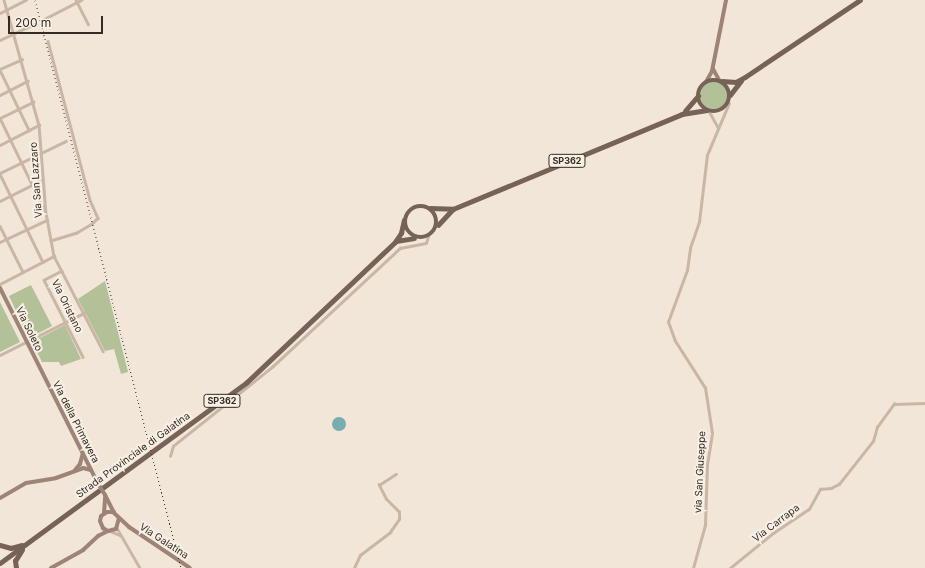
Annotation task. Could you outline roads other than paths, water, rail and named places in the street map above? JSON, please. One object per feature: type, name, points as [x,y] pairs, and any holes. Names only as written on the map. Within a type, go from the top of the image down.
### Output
[{"type":"main road","points":[[730,96],[745,78],[860,0]]},
{"type":"main road","points":[[706,82],[732,82],[745,78]]},
{"type":"main road","points":[[720,81],[728,87],[730,96],[729,103]]},
{"type":"main road","name":"Strada Provinciale di Galatina","points":[[682,114],[698,95],[706,82]]},
{"type":"main road","points":[[698,95],[700,104],[708,111]]},
{"type":"main road","name":"Strada Provinciale di Galatina","points":[[428,237],[453,209],[682,114],[718,111],[729,103]]},
{"type":"main road","name":"Strada Provinciale di Galatina","points":[[0,563],[271,365],[395,242],[401,232],[404,220],[414,207],[453,209]]},
{"type":"main road","points":[[430,208],[436,214],[437,226]]},
{"type":"main road","points":[[404,220],[406,231],[415,238]]},
{"type":"main road","points":[[395,242],[428,237]]},
{"type":"main road","points":[[0,545],[11,548],[32,540]]},
{"type":"main road","points":[[16,568],[18,554],[32,540]]},
{"type":"street","name":"Via San Lazzaro","points":[[4,0],[9,8],[39,125],[46,213],[54,256],[103,351]]},
{"type":"street","points":[[0,13],[26,0]]},
{"type":"street","points":[[44,19],[81,0]]},
{"type":"street","points":[[706,82],[713,64],[726,0]]},
{"type":"street","points":[[77,1],[88,24]]},
{"type":"street","points":[[0,40],[36,24]]},
{"type":"street","points":[[48,41],[90,200],[98,218],[92,224],[77,233],[51,241]]},
{"type":"street","points":[[22,59],[0,70],[29,130]]},
{"type":"street","points":[[713,64],[720,81]]},
{"type":"street","points":[[0,95],[28,81]]},
{"type":"street","points":[[33,102],[0,118],[46,213]]},
{"type":"street","name":"via San Giuseppe","points":[[693,568],[705,525],[707,465],[712,433],[705,388],[675,341],[668,322],[697,233],[705,165],[729,103]]},
{"type":"street","points":[[708,111],[717,122],[718,129]]},
{"type":"street","points":[[0,145],[39,125]]},
{"type":"street","points":[[43,262],[0,174],[66,140]]},
{"type":"street","points":[[0,201],[43,180]]},
{"type":"street","points":[[0,242],[47,220]]},
{"type":"street","points":[[0,226],[23,272]]},
{"type":"street","points":[[170,456],[173,446],[271,365],[400,248],[426,243],[428,237]]},
{"type":"street","points":[[0,284],[54,256]]},
{"type":"street","name":"Via Oristano","points":[[62,271],[44,280],[83,357]]},
{"type":"street","name":"Via Soleto","points":[[0,288],[45,378]]},
{"type":"street","points":[[0,355],[84,314]]},
{"type":"street","name":"Via della Primavera","points":[[45,378],[97,482],[114,513],[119,518]]},
{"type":"street","name":"Via Carrapa","points":[[730,568],[773,533],[809,509],[820,489],[831,488],[839,484],[873,441],[877,427],[894,404],[925,403]]},
{"type":"street","points":[[81,466],[83,453]]},
{"type":"street","points":[[0,498],[26,483],[56,478],[75,470],[87,462]]},
{"type":"street","points":[[81,466],[92,470]]},
{"type":"street","points":[[354,568],[360,556],[390,532],[399,519],[399,512],[386,499],[379,485],[396,474]]},
{"type":"street","points":[[98,536],[100,518],[104,513],[105,495]]},
{"type":"street","points":[[104,513],[114,513]]},
{"type":"street","points":[[119,518],[118,526],[120,535]]},
{"type":"street","name":"Via Galatina","points":[[119,518],[129,527],[190,568]]},
{"type":"street","points":[[100,525],[109,531],[120,535],[127,542],[140,568]]},
{"type":"street","points":[[51,568],[83,550],[98,536],[118,526]]},
{"type":"street","name":"Via Galatina","points":[[118,526],[129,527]]},
{"type":"water","points":[[336,417],[342,417],[346,421],[346,427],[342,431],[336,431],[332,427],[332,421]]},
{"type":"railway","points":[[35,0],[181,568]]}]
